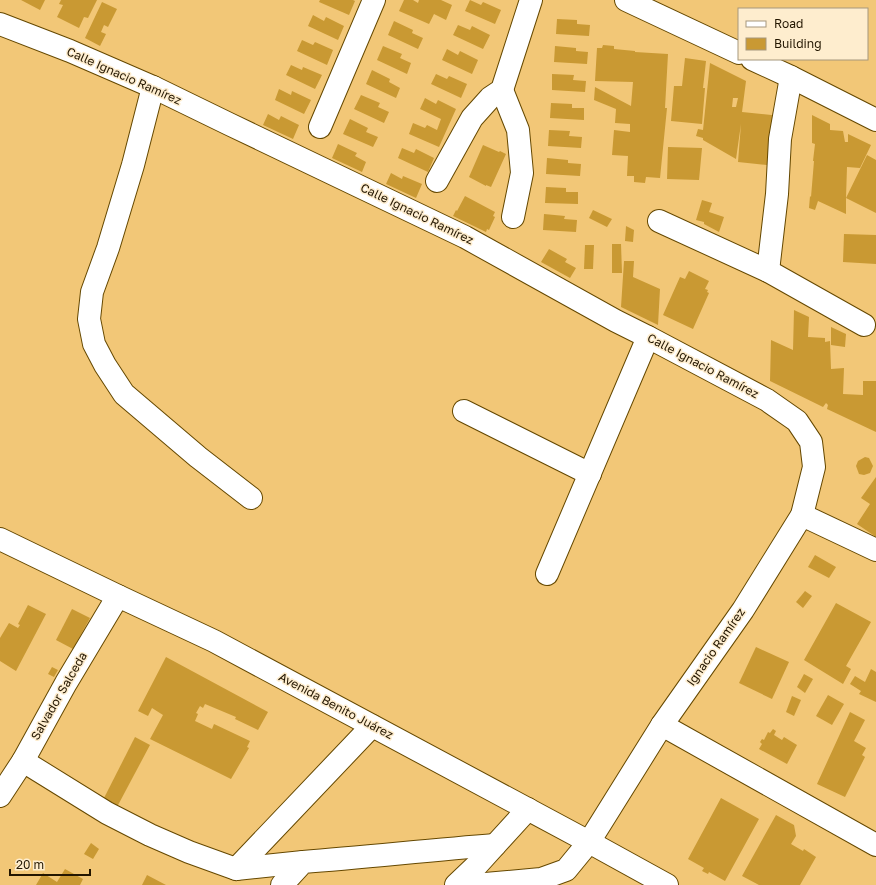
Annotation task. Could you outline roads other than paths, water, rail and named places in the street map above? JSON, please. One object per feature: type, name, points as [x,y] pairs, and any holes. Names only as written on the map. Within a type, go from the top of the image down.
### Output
[{"type":"street","points":[[320,126],[374,0]]},
{"type":"street","points":[[437,181],[472,118],[490,98],[502,90],[532,0]]},
{"type":"street","points":[[626,0],[738,53]]},
{"type":"street","name":"Calle Ignacio Ramírez","points":[[0,24],[70,51],[153,87],[465,237],[616,321],[767,400],[797,421],[811,442]]},
{"type":"street","points":[[754,60],[876,120]]},
{"type":"street","points":[[768,271],[777,194],[780,139],[791,77]]},
{"type":"street","points":[[153,87],[108,248],[92,292],[88,319],[94,344],[105,365],[124,394],[198,457],[251,498]]},
{"type":"street","points":[[502,90],[518,130],[522,173],[513,217]]},
{"type":"street","points":[[659,221],[768,271],[864,325]]},
{"type":"street","points":[[547,574],[648,337]]},
{"type":"street","points":[[464,411],[590,474]]},
{"type":"street","name":"Ignacio Ramírez","points":[[474,885],[541,879],[566,870],[589,842],[662,725],[743,610],[802,515],[814,467],[811,442]]},
{"type":"street","points":[[802,515],[876,550]]},
{"type":"street","name":"Avenida Benito Juárez","points":[[0,539],[214,640],[667,885]]},
{"type":"street","name":"Salvador Salceda","points":[[0,796],[118,596]]},
{"type":"street","points":[[662,725],[876,845]]},
{"type":"street","points":[[236,869],[372,726]]},
{"type":"street","points":[[22,761],[107,813],[150,835],[189,852],[236,869],[437,849],[495,845]]},
{"type":"street","points":[[456,885],[477,865],[528,809]]},
{"type":"street","points":[[282,885],[303,862]]}]
